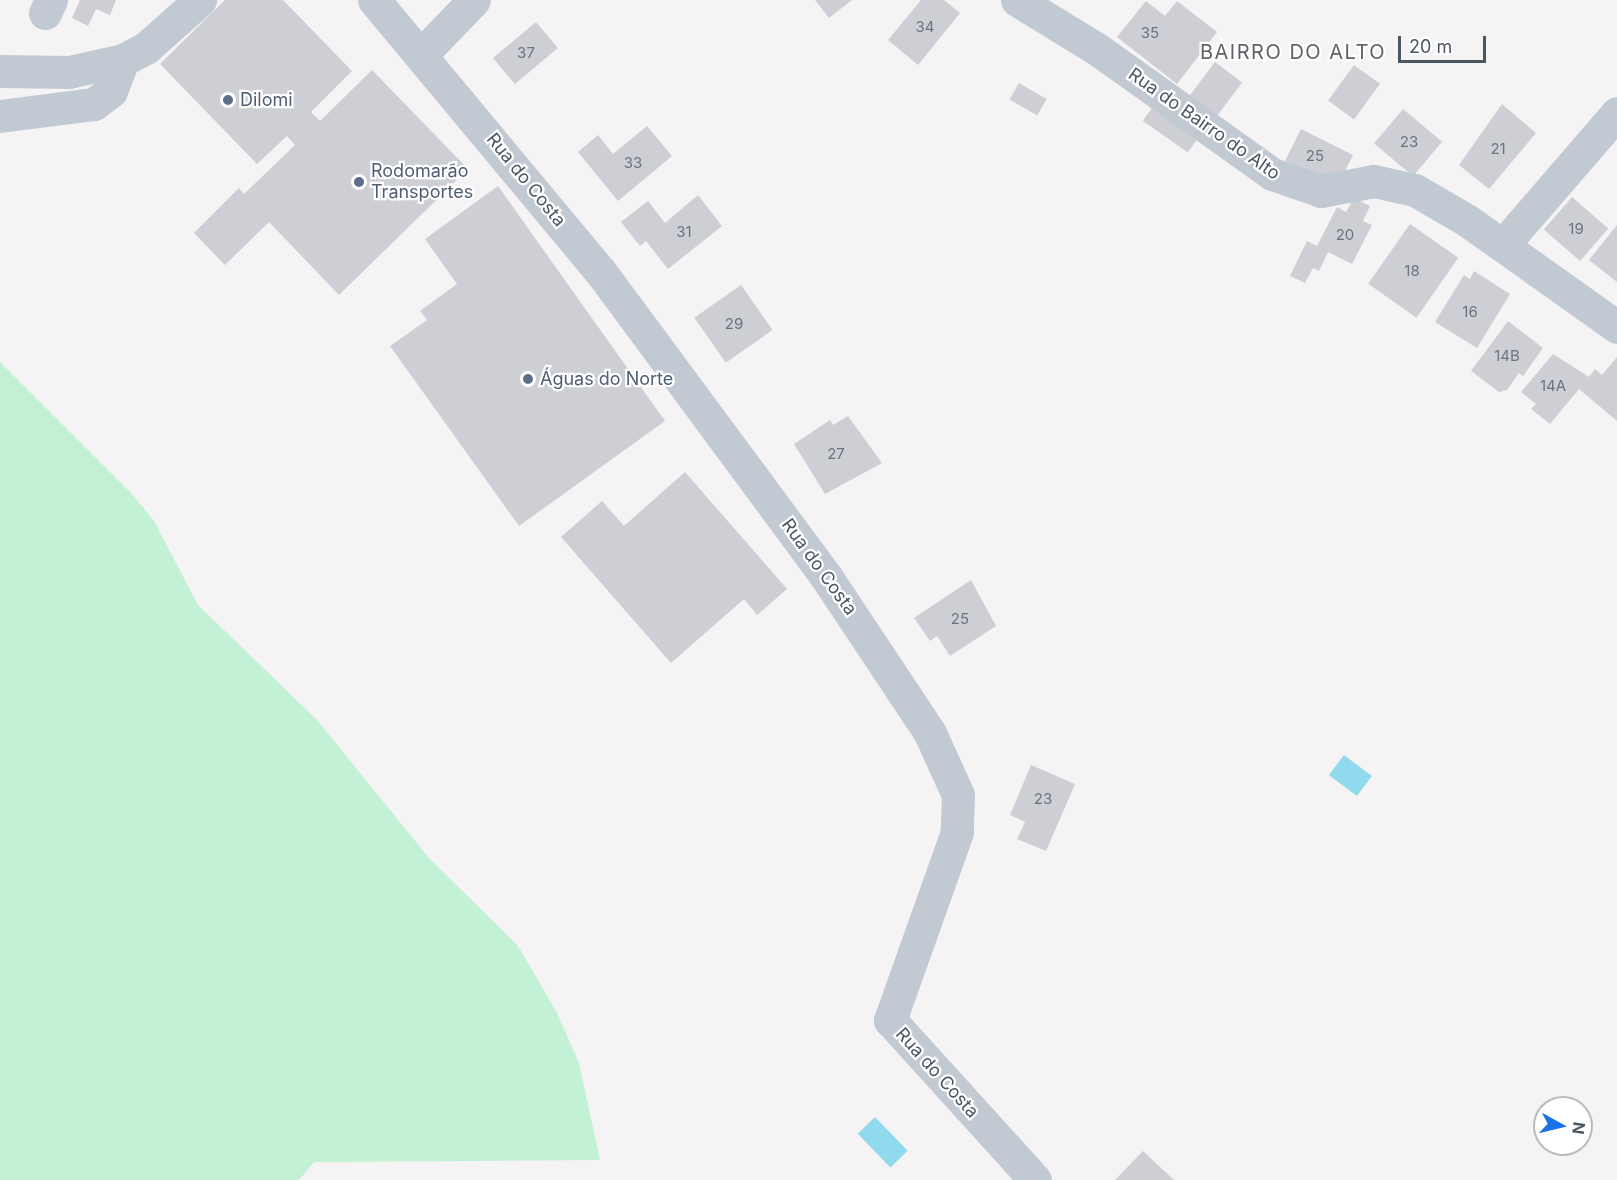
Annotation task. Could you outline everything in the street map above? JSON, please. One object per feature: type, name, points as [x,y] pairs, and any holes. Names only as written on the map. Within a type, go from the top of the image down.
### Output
[{"type":"street","points":[[0,71],[69,72],[123,60],[147,47],[200,0]]},
{"type":"street","name":"Rua do Costa","points":[[374,0],[600,271],[885,659],[945,760],[958,795],[957,832],[890,1020],[1035,1180]]},
{"type":"street","points":[[421,55],[474,0]]},
{"type":"street","name":"Rua do Bairro do Alto","points":[[1017,0],[1097,50],[1272,174],[1321,191],[1374,181],[1396,182],[1503,245],[1617,327]]},
{"type":"street","points":[[0,116],[94,104],[111,91],[123,60]]},
{"type":"street","points":[[1503,245],[1617,113]]},
{"type":"green space","points":[[0,362],[133,495],[154,521],[198,605],[317,720],[429,858],[518,946],[556,1011],[579,1063],[600,1160],[314,1162],[299,1180],[0,1180]]},
{"type":"water","points":[[1344,755],[1372,776],[1357,796],[1329,775]]},
{"type":"water","points":[[875,1117],[908,1151],[890,1167],[858,1134]]},
{"type":"building","points":[[80,0],[116,0],[110,15],[96,9],[88,26],[72,18]]},
{"type":"building","points":[[225,0],[283,0],[352,71],[311,112],[320,121],[372,70],[468,169],[339,295],[269,222],[225,265],[194,233],[239,188],[244,194],[295,145],[287,136],[257,164],[160,64]]},
{"type":"building","points":[[815,0],[852,0],[829,18]]},
{"type":"building","points":[[921,0],[944,0],[960,13],[918,65],[888,40]]},
{"type":"building","points":[[1146,1],[1165,16],[1177,1],[1217,32],[1177,84],[1117,37]]},
{"type":"building","points":[[536,22],[558,48],[515,84],[493,58]]},
{"type":"building","points":[[1215,62],[1242,82],[1214,119],[1187,99]]},
{"type":"building","points":[[1354,65],[1380,84],[1354,119],[1328,101]]},
{"type":"building","points":[[1019,83],[1047,99],[1037,115],[1010,99]]},
{"type":"building","points":[[1156,102],[1201,134],[1188,152],[1143,121]]},
{"type":"building","points":[[1502,104],[1536,133],[1489,189],[1459,165]]},
{"type":"building","points":[[1403,109],[1442,142],[1413,176],[1374,143]]},
{"type":"building","points":[[647,126],[672,156],[618,201],[578,152],[598,135],[613,154]]},
{"type":"building","points":[[1301,129],[1353,155],[1341,179],[1327,181],[1285,161]]},
{"type":"building","points":[[498,186],[665,421],[519,526],[390,346],[427,320],[420,311],[457,284],[425,239]]},
{"type":"building","points":[[698,195],[722,226],[668,269],[646,241],[640,246],[621,222],[648,201],[665,223]]},
{"type":"building","points":[[1572,197],[1608,228],[1580,261],[1544,229]]},
{"type":"building","points":[[1354,198],[1370,206],[1363,221],[1372,225],[1352,264],[1328,252],[1319,271],[1313,268],[1305,283],[1290,276],[1307,241],[1317,246],[1337,207],[1346,212]]},
{"type":"building","points":[[1410,224],[1458,258],[1416,318],[1368,284]]},
{"type":"building","points":[[1617,225],[1617,282],[1589,260]]},
{"type":"building","points":[[1474,271],[1510,294],[1477,348],[1435,322],[1464,275],[1470,279]]},
{"type":"building","points":[[741,285],[773,330],[726,363],[694,318]]},
{"type":"building","points":[[1508,321],[1543,348],[1523,376],[1519,373],[1507,390],[1499,392],[1471,371]]},
{"type":"building","points":[[1553,354],[1589,377],[1595,369],[1602,375],[1617,357],[1617,421],[1579,389],[1550,424],[1531,409],[1536,404],[1521,392]]},
{"type":"building","points":[[848,416],[882,463],[825,494],[794,444],[830,420],[833,425]]},
{"type":"building","points":[[685,472],[787,589],[757,615],[744,599],[671,663],[561,537],[602,501],[624,526]]},
{"type":"building","points":[[971,580],[996,626],[950,656],[937,636],[930,641],[914,618]]},
{"type":"building","points":[[1031,765],[1075,784],[1046,851],[1017,839],[1025,822],[1010,815]]},
{"type":"building","points":[[1143,1151],[1174,1180],[1115,1180]]},
{"type":"place","name":"Dilomi","points":[[228,100]]},
{"type":"place","name":"Rodomarão Transportes","points":[[359,182]]},
{"type":"place","name":"Águas do Norte","points":[[528,379]]},
{"type":"district","name":"BAIRRO DO ALTO","points":[[1293,52]]}]
